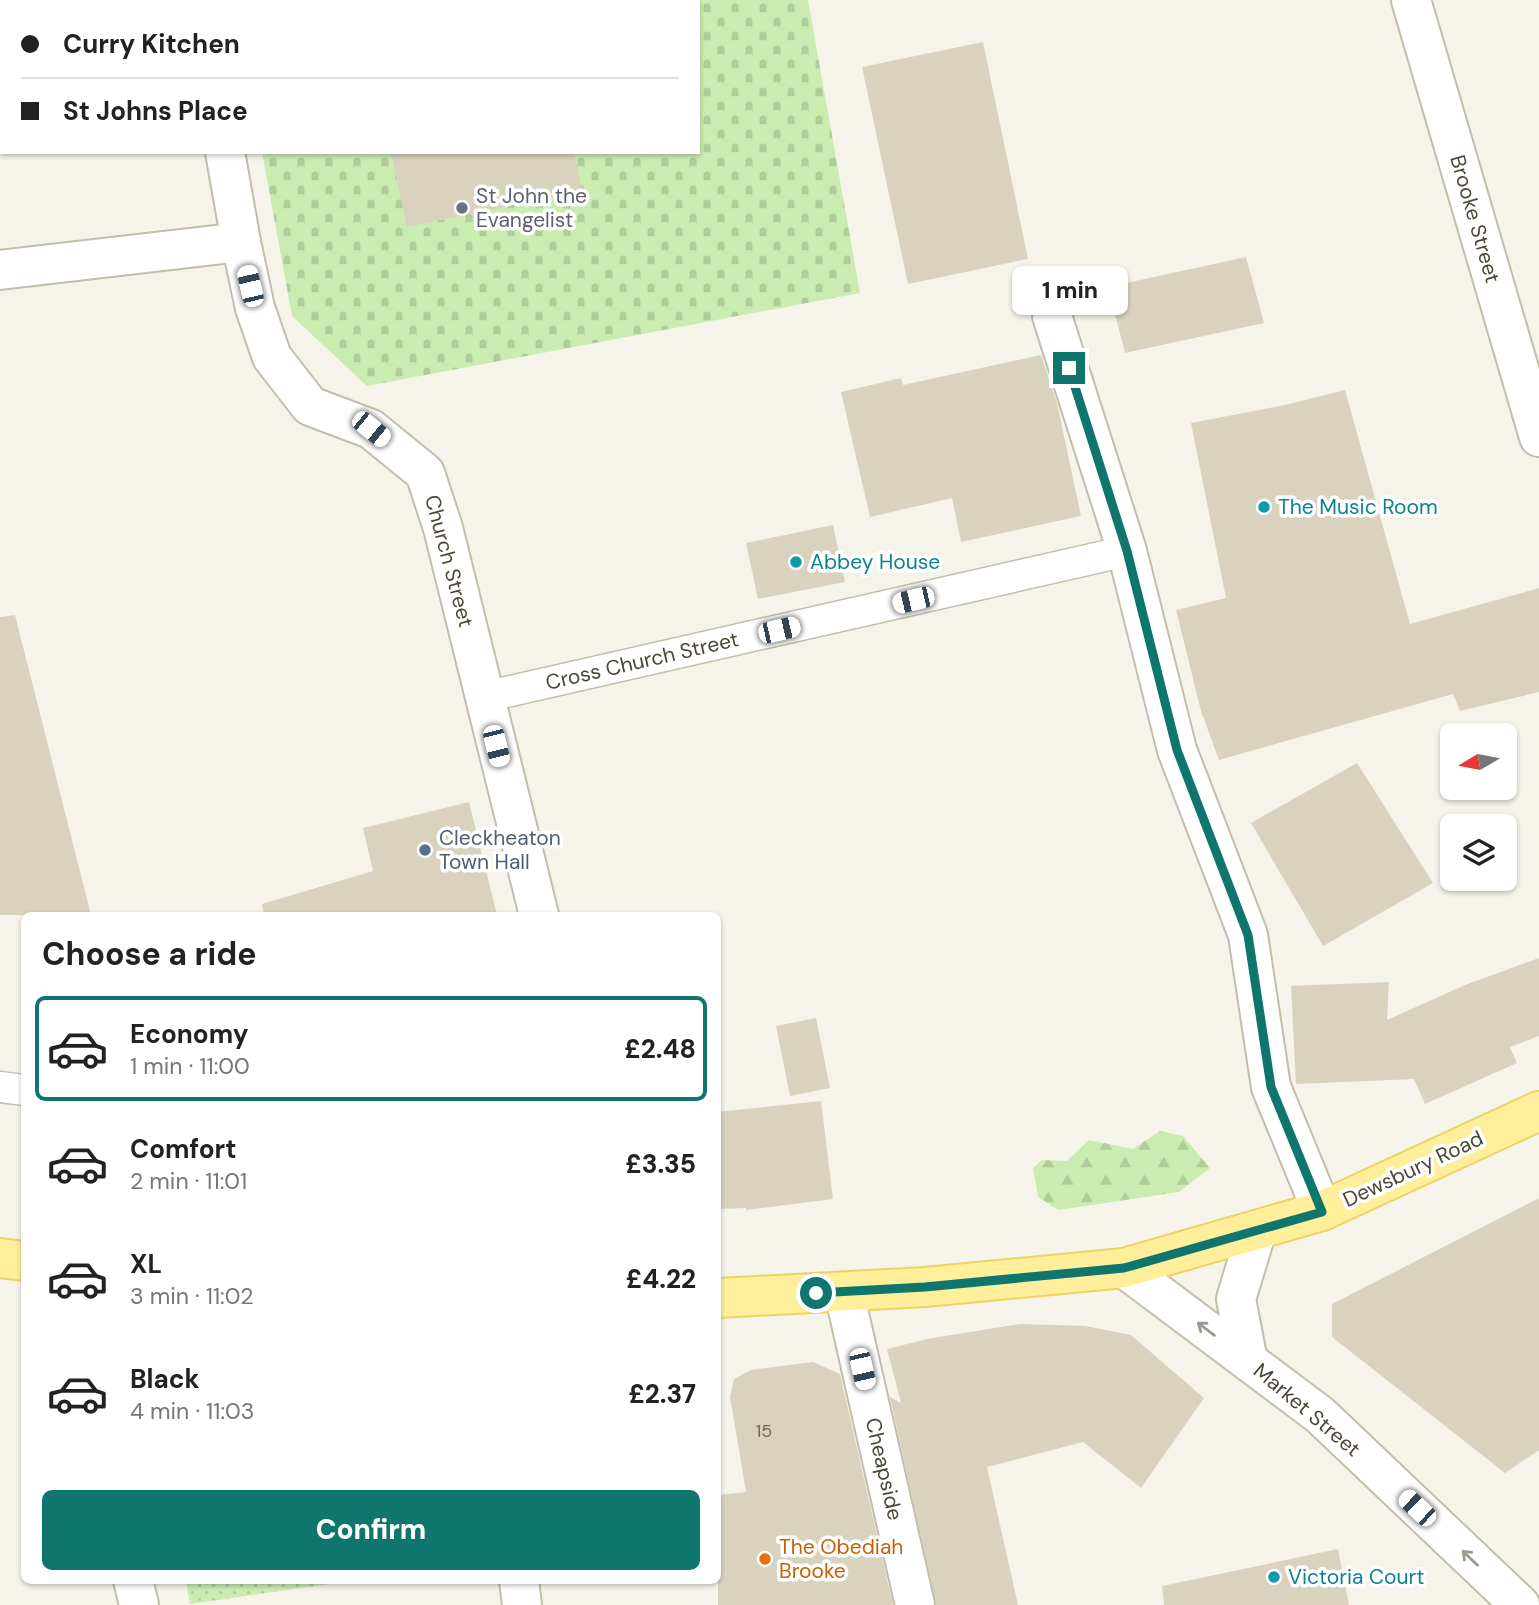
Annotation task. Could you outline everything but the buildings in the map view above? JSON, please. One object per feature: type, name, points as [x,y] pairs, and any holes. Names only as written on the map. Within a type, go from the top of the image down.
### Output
[{"type":"main road","name":"Dewsbury Road","points":[[721,1298],[925,1287],[1124,1268],[1322,1212],[1539,1111]]},
{"type":"main road","points":[[0,1258],[21,1261]]},
{"type":"street","name":"Brooke Street","points":[[1411,0],[1539,437]]},
{"type":"street","name":"Church Street","points":[[225,154],[255,308],[272,357],[310,406],[371,429],[425,473],[443,528],[538,912]]},
{"type":"street","points":[[0,270],[241,242]]},
{"type":"street","points":[[1052,316],[1127,551],[1177,750],[1248,935],[1271,1087],[1322,1212]]},
{"type":"street","points":[[1248,1361],[1236,1299],[1257,1230]]},
{"type":"street","name":"Market Street","points":[[1124,1268],[1320,1415],[1514,1602]]},
{"type":"street","name":"Cheapside","points":[[844,1292],[915,1605]]},
{"type":"street","points":[[134,1584],[139,1605]]},
{"type":"street","points":[[519,1584],[522,1605]]},
{"type":"lane","name":"Cross Church Street","points":[[484,697],[1127,551]]},
{"type":"lane","points":[[0,1087],[21,1090]]},
{"type":"green space","points":[[700,0],[808,0],[860,293],[367,386],[292,316],[262,154],[700,154]]},
{"type":"green space","points":[[1160,1131],[1183,1136],[1210,1168],[1179,1192],[1058,1210],[1038,1197],[1033,1168],[1042,1160],[1067,1161],[1089,1140],[1133,1149]]},
{"type":"green space","points":[[187,1584],[328,1584],[190,1604]]},
{"type":"place","name":"St John the Evangelist","points":[[462,208]]},
{"type":"place","name":"The Music Room","points":[[1264,507]]},
{"type":"place","name":"Abbey House","points":[[796,562]]},
{"type":"place","name":"Cleckheaton Town Hall","points":[[425,850]]},
{"type":"place","name":"The Obediah Brooke","points":[[765,1559]]},
{"type":"place","name":"Victoria Court","points":[[1274,1577]]},
{"type":"route","points":[[816,1293],[925,1287],[1124,1268],[1322,1212],[1271,1087],[1248,935],[1177,750],[1127,551],[1069,368]]}]
